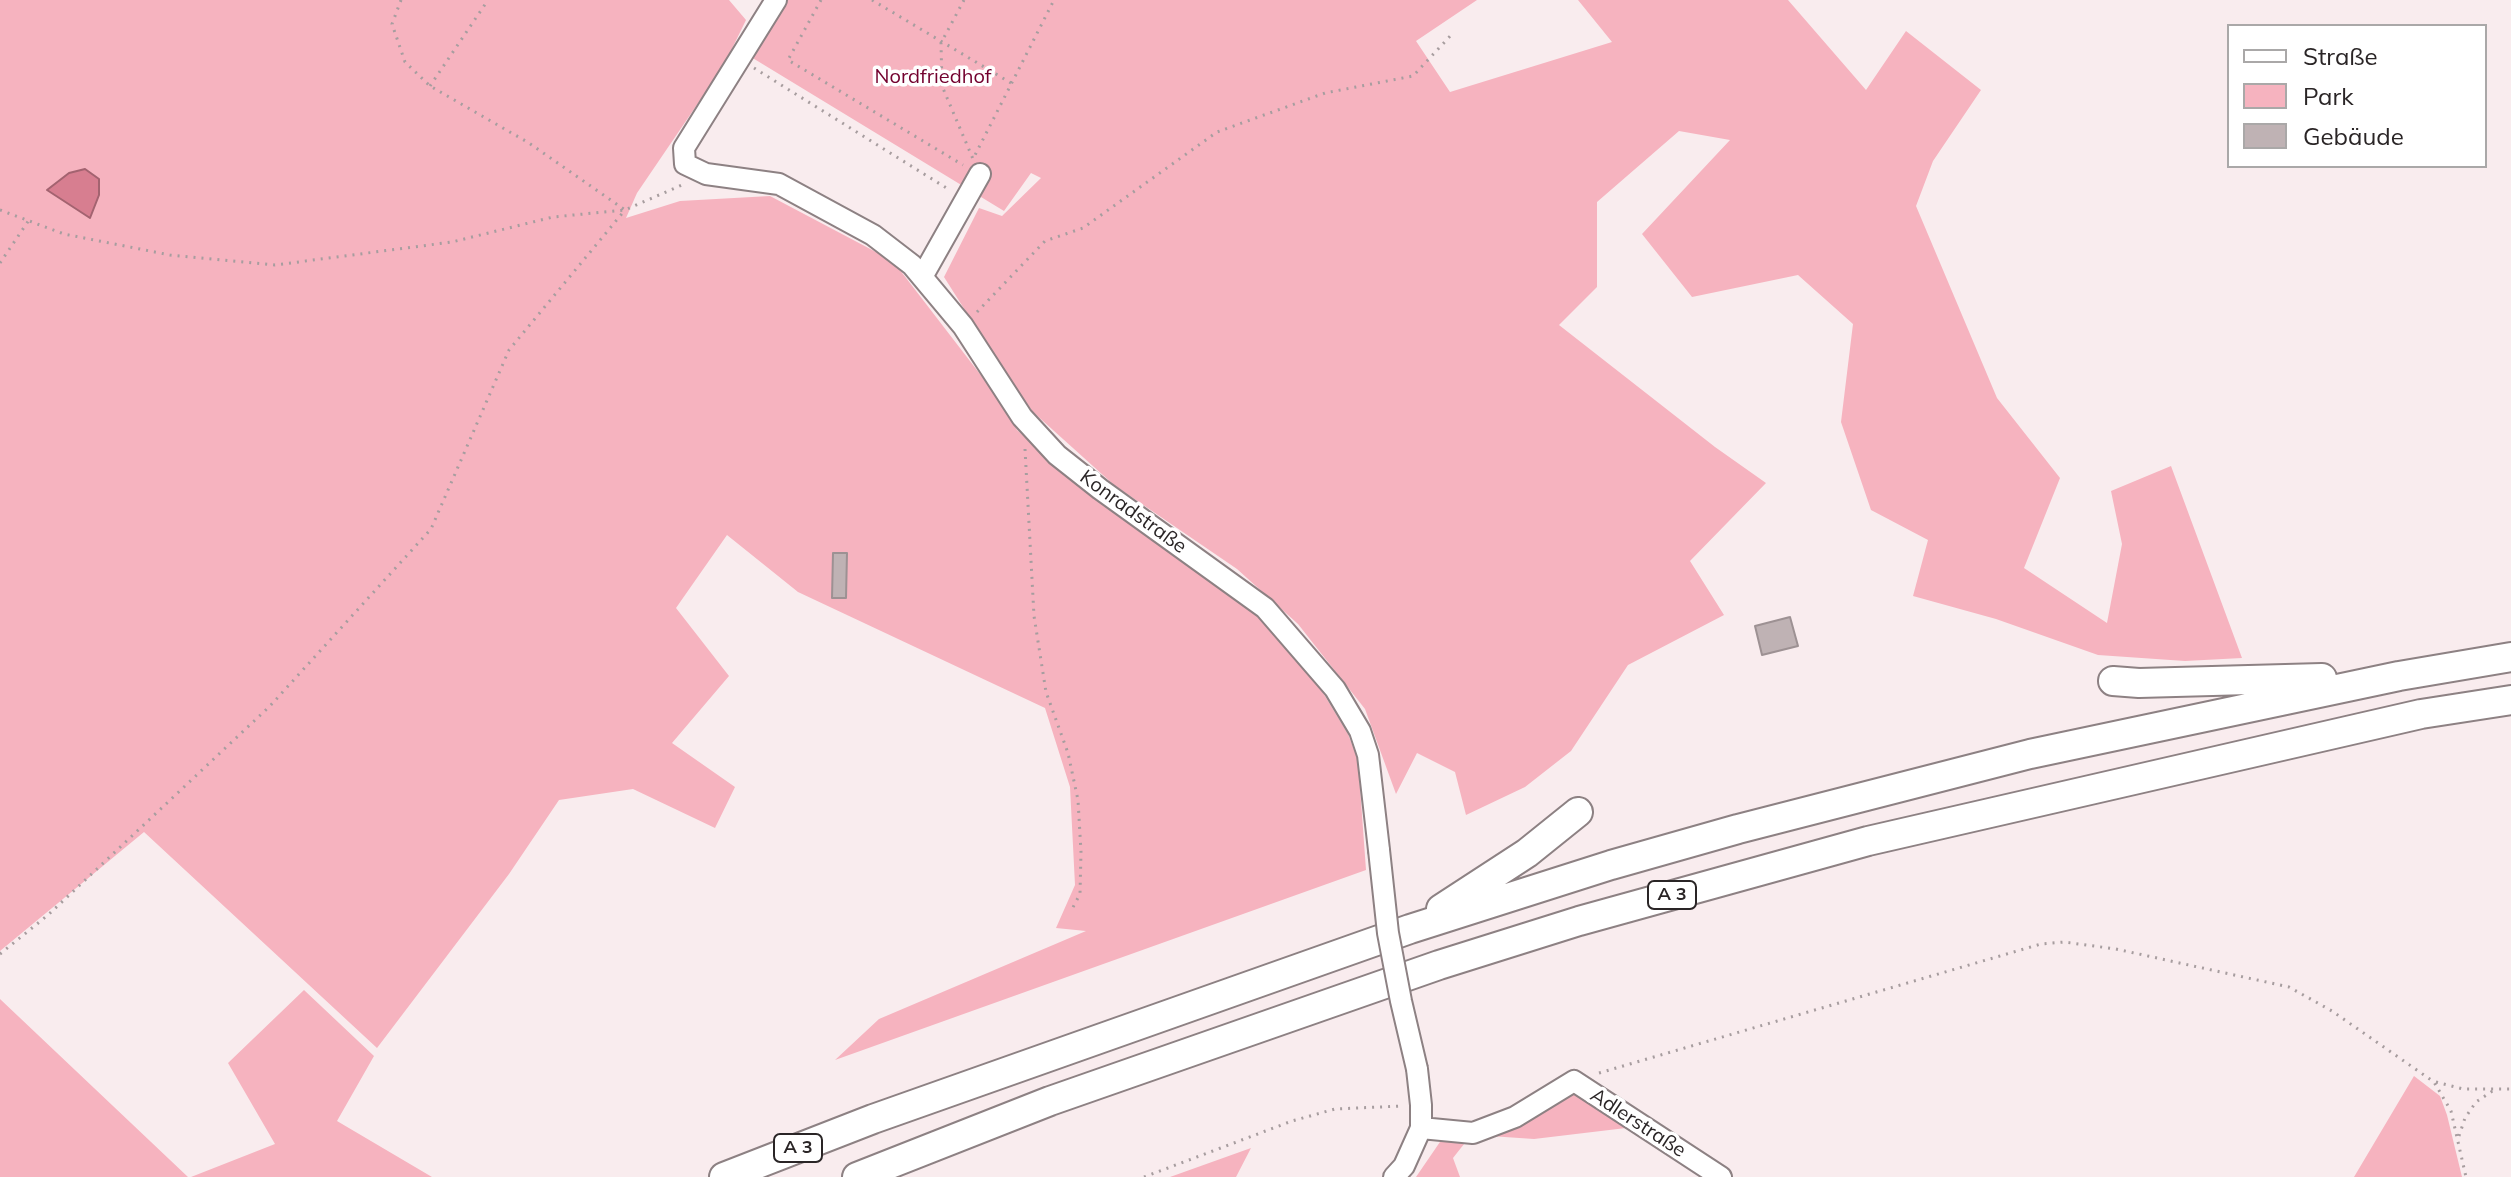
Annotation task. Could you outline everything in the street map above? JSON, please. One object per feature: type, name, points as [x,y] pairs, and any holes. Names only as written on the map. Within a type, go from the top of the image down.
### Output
[{"type":"highway","name":"A 3","points":[[724,1177],[873,1119],[1410,929],[1625,861],[2030,754],[2399,676],[2511,657]]},
{"type":"highway","points":[[2113,681],[2139,683],[2399,676]]},
{"type":"highway","name":"A 3","points":[[857,1177],[1050,1101],[1439,965],[1579,921],[1868,841],[2421,714],[2511,700]]},
{"type":"highway","points":[[1410,929],[1527,853],[1578,812]]},
{"type":"street","points":[[706,174],[685,164],[684,148],[776,0]]},
{"type":"street","points":[[922,277],[966,200],[976,166]]},
{"type":"street","name":"Konradstraße","points":[[706,174],[779,184],[873,235],[912,265],[963,326],[1022,417],[1057,455],[1265,608],[1335,689],[1360,731],[1368,755],[1388,933],[1417,1069],[1421,1128],[1410,1156],[1394,1177]]},
{"type":"street","name":"Adlerstraße","points":[[1421,1128],[1473,1133],[1515,1117],[1574,1081],[1721,1177]]},
{"type":"path","points":[[401,0],[392,24],[405,62],[430,86],[529,143],[625,210]]},
{"type":"path","points":[[430,86],[488,0]]},
{"type":"path","points":[[821,0],[788,60],[968,168],[976,166]]},
{"type":"path","points":[[872,0],[1011,83]]},
{"type":"path","points":[[964,0],[941,43],[942,86],[976,166]]},
{"type":"path","points":[[976,166],[1011,83],[1054,0]]},
{"type":"path","points":[[963,326],[1045,241],[1083,228],[1217,132],[1325,93],[1413,76],[1453,33]]},
{"type":"path","points":[[741,59],[966,200]]},
{"type":"path","points":[[0,210],[64,234],[170,255],[275,265],[452,242],[553,217],[625,210],[706,174]]},
{"type":"path","points":[[0,954],[48,915],[270,706],[431,529],[509,350],[625,210]]},
{"type":"path","points":[[0,263],[29,220]]},
{"type":"path","points":[[1022,417],[1034,616],[1046,692],[1068,753],[1078,800],[1080,894],[1071,911]]},
{"type":"path","points":[[1574,1081],[2027,948],[2064,942],[2116,949],[2289,987],[2332,1011],[2434,1082],[2445,1096],[2451,1111],[2466,1177]]},
{"type":"path","points":[[2434,1082],[2463,1089],[2511,1089]]},
{"type":"path","points":[[2458,1140],[2465,1118],[2476,1102],[2494,1090]]},
{"type":"path","points":[[1144,1177],[1292,1121],[1335,1109],[1421,1105]]},
{"type":"green space","points":[[0,0],[729,0],[746,20],[724,65],[637,193],[626,218],[680,201],[770,196],[893,261],[1003,404],[1017,430],[1098,501],[1259,614],[1319,686],[1348,734],[1358,760],[1366,870],[835,1060],[879,1019],[1086,931],[1056,928],[1075,885],[1070,787],[1045,708],[798,592],[727,535],[676,608],[729,676],[672,743],[735,787],[715,828],[633,789],[559,800],[509,874],[377,1048],[144,832],[0,951]]},
{"type":"green space","name":"Nordfriedhof","points":[[786,0],[1477,0],[1416,41],[1450,92],[1612,42],[1578,0],[1788,0],[1866,90],[1906,31],[1981,90],[1933,161],[1916,206],[1997,398],[2060,478],[2024,568],[2107,623],[2122,544],[2111,491],[2171,466],[2242,658],[2185,661],[2098,655],[1996,619],[1913,596],[1928,540],[1871,510],[1841,422],[1853,324],[1798,275],[1692,297],[1642,234],[1730,140],[1679,131],[1597,202],[1597,287],[1559,325],[1766,483],[1690,561],[1724,615],[1628,665],[1571,751],[1525,787],[1466,815],[1455,772],[1417,753],[1396,794],[1365,709],[1298,624],[1237,569],[1114,485],[1033,412],[944,277],[979,208],[1002,216],[1041,178],[1031,173],[1004,211],[751,57]]},
{"type":"green space","points":[[304,990],[374,1056],[337,1121],[432,1177],[191,1177],[275,1144],[228,1063]]},
{"type":"green space","points":[[0,999],[188,1177],[0,1177]]},
{"type":"green space","points":[[2414,1076],[2440,1096],[2462,1177],[2354,1177]]},
{"type":"green space","points":[[1576,1094],[1594,1103],[1626,1128],[1534,1139],[1490,1136],[1558,1099]]},
{"type":"green space","points":[[1442,1139],[1468,1139],[1453,1158],[1460,1177],[1416,1177]]},
{"type":"green space","points":[[1251,1148],[1236,1177],[1170,1177]]},
{"type":"shaded area","points":[[85,169],[99,179],[99,195],[90,218],[47,190],[69,173]]},
{"type":"building","points":[[833,553],[847,553],[846,598],[832,598]]},
{"type":"building","points":[[1790,617],[1798,646],[1762,655],[1755,626]]}]
